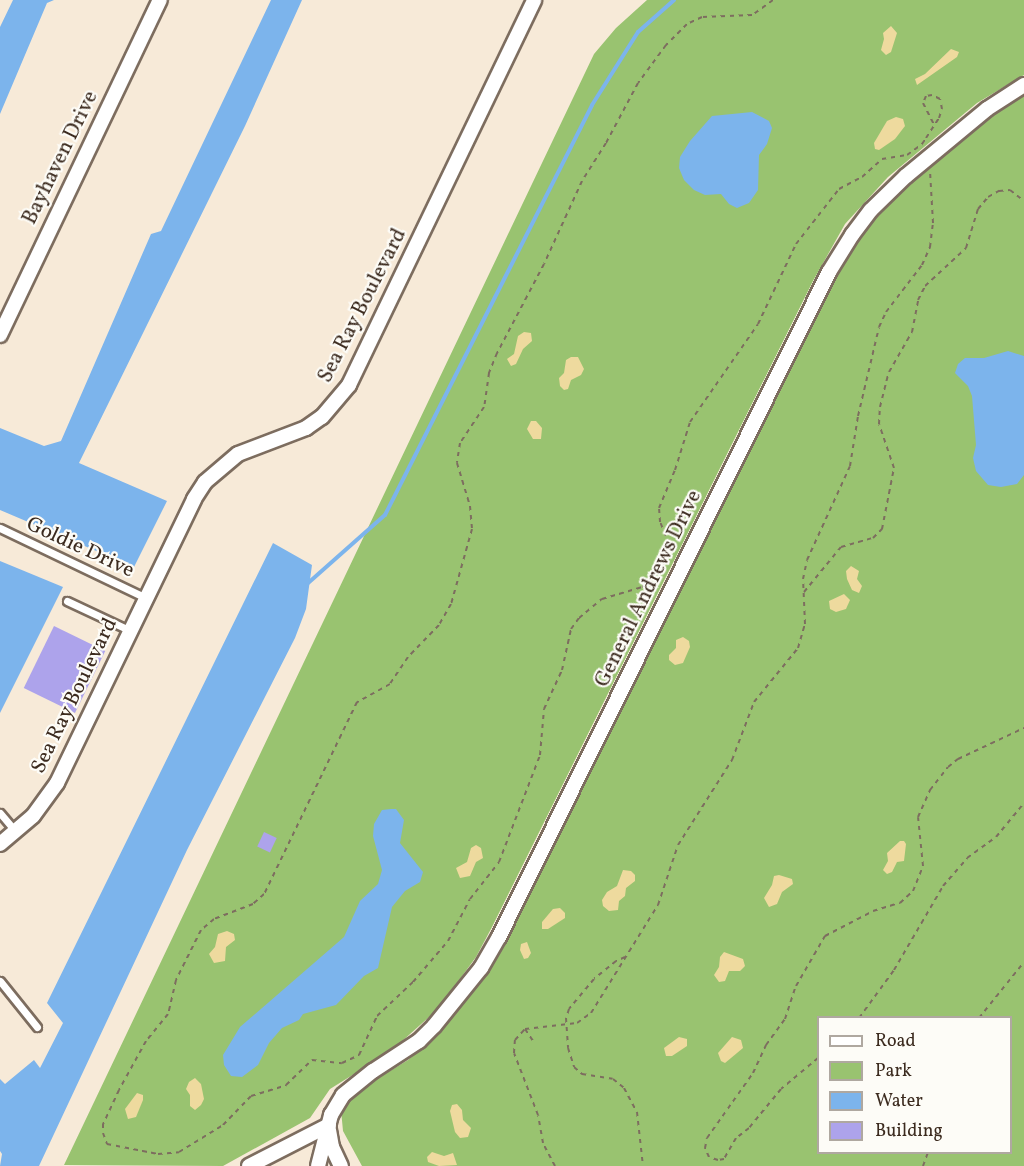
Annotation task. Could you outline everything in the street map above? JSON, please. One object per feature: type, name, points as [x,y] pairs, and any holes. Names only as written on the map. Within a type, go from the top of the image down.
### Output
[{"type":"street","name":"Bayhaven Drive","points":[[0,335],[160,0]]},
{"type":"street","name":"Sea Ray Boulevard","points":[[0,844],[33,816],[57,783],[194,499],[205,482],[238,454],[306,428],[322,417],[349,385],[534,0]]},
{"type":"street","name":"General Andrews Drive","points":[[318,1166],[334,1109],[348,1090],[419,1041],[475,976],[493,947],[830,272],[852,235],[871,210],[906,176],[987,109],[1024,85]]},
{"type":"street","points":[[249,1166],[329,1125],[332,1147],[341,1166]]},
{"type":"lane","name":"Goldie Drive","points":[[0,528],[146,598]]},
{"type":"lane","points":[[67,601],[130,631]]},
{"type":"lane","points":[[0,813],[15,831]]},
{"type":"lane","points":[[0,981],[37,1027]]},
{"type":"path","points":[[774,0],[752,15],[702,17],[687,24],[666,45],[638,83],[582,182],[544,264],[496,353],[489,373],[484,407],[460,443],[457,463],[470,506],[472,530],[452,604],[439,625],[408,657],[390,684],[357,702],[264,894],[253,904],[214,919],[201,930],[176,980],[168,1014],[146,1041],[118,1090],[104,1124],[103,1133],[107,1144],[158,1154],[179,1152],[223,1125],[250,1096],[289,1082],[300,1068],[312,1060],[342,1063],[359,1055],[377,1016],[413,982],[448,941],[470,899],[499,862],[540,755],[544,709],[562,670],[571,629],[579,618],[602,600],[642,587],[652,580],[667,560],[669,544],[660,522],[659,508],[675,470],[690,422],[763,315],[796,244],[839,189],[862,177],[884,158],[907,155],[917,150],[934,125],[941,114],[942,104],[938,97],[929,95],[924,98],[923,103],[934,125]]},
{"type":"path","points":[[555,1166],[543,1143],[538,1115],[514,1053],[515,1040],[525,1029],[582,1022],[591,1013],[616,977],[662,895],[682,837],[732,760],[754,702],[788,664],[798,648],[804,624],[807,560],[852,460],[858,416],[879,327],[886,312],[917,274],[930,247],[933,210],[929,168]]},
{"type":"path","points":[[804,592],[809,589],[836,552],[847,544],[873,538],[882,529],[894,468],[879,424],[880,407],[889,372],[912,332],[918,300],[925,286],[938,271],[966,248],[978,209],[988,197],[999,191],[1010,190],[1024,201]]},
{"type":"path","points":[[817,1060],[781,1089],[749,1128],[736,1138],[724,1159],[712,1159],[706,1153],[707,1138],[753,1073],[766,1045],[785,1019],[796,986],[825,936],[873,911],[900,903],[913,891],[923,866],[918,817],[930,790],[948,767],[963,756],[1024,728]]},
{"type":"path","points":[[860,1016],[894,970],[943,886],[967,858],[996,837],[1024,803]]},
{"type":"path","points":[[626,957],[616,961],[579,996],[569,1009],[568,1048],[574,1067],[582,1074],[613,1078],[619,1083],[637,1112],[643,1166]]},
{"type":"path","points":[[980,1016],[1024,962]]},
{"type":"path","points":[[525,1029],[533,1041]]},
{"type":"green space","points":[[647,0],[1024,0],[1024,75],[977,103],[888,177],[845,224],[813,281],[492,927],[476,957],[438,1009],[391,1051],[330,1089],[310,1118],[223,1166],[64,1165],[594,54],[616,28]]},
{"type":"green space","points":[[1024,92],[1024,1166],[362,1166],[343,1131],[341,1110],[362,1088],[408,1060],[433,1038],[455,1015],[493,964],[844,258],[857,238],[896,194],[992,114]]},
{"type":"sand","points":[[891,26],[897,33],[891,52],[886,55],[881,50],[883,33]]},
{"type":"sand","points":[[951,49],[959,52],[957,57],[917,85],[915,79],[925,74]]},
{"type":"sand","points":[[896,117],[903,119],[905,126],[895,139],[879,150],[875,149],[874,143],[887,121]]},
{"type":"sand","points":[[524,332],[531,333],[532,341],[523,349],[516,364],[511,366],[507,359],[514,354],[518,336]]},
{"type":"sand","points":[[578,357],[584,369],[581,375],[571,380],[568,389],[564,390],[560,386],[559,378],[564,373],[566,360]]},
{"type":"sand","points":[[531,421],[536,421],[542,428],[541,439],[533,439],[527,429]]},
{"type":"sand","points":[[851,566],[859,571],[857,579],[862,586],[859,593],[852,590],[847,579],[846,571]]},
{"type":"sand","points":[[844,594],[850,600],[846,609],[836,612],[830,609],[829,601]]},
{"type":"sand","points":[[683,637],[689,641],[690,647],[683,663],[675,665],[669,660],[669,655],[676,648],[676,640]]},
{"type":"sand","points":[[900,841],[906,844],[904,861],[897,862],[892,872],[887,874],[883,870],[888,861],[887,853]]},
{"type":"sand","points":[[476,845],[481,848],[483,858],[476,862],[470,876],[460,878],[456,868],[467,862],[471,848]]},
{"type":"sand","points":[[623,870],[631,871],[635,875],[635,881],[626,888],[625,896],[619,901],[618,910],[609,911],[603,906],[602,900],[607,892],[617,886]]},
{"type":"sand","points":[[779,875],[792,879],[793,884],[782,892],[777,904],[769,907],[764,898],[772,885],[774,876]]},
{"type":"sand","points":[[560,908],[565,913],[565,918],[548,929],[542,929],[542,922],[553,909]]},
{"type":"sand","points":[[227,931],[234,934],[235,940],[226,947],[225,961],[214,963],[209,954],[215,947],[218,934]]},
{"type":"sand","points":[[527,942],[531,953],[528,958],[524,959],[520,950],[521,944]]},
{"type":"sand","points":[[724,952],[743,959],[745,966],[740,971],[729,971],[725,981],[719,982],[714,975]]},
{"type":"sand","points":[[679,1037],[687,1039],[687,1046],[672,1056],[666,1056],[664,1048]]},
{"type":"sand","points":[[732,1037],[741,1040],[743,1048],[725,1063],[721,1061],[718,1053]]},
{"type":"sand","points":[[195,1078],[201,1084],[204,1099],[195,1110],[190,1106],[190,1095],[186,1089],[189,1082]]},
{"type":"sand","points":[[137,1093],[143,1095],[143,1100],[136,1117],[128,1119],[125,1109]]},
{"type":"sand","points":[[457,1104],[462,1110],[463,1120],[471,1128],[468,1137],[460,1138],[455,1132],[450,1111],[452,1105]]},
{"type":"sand","points":[[432,1152],[444,1156],[453,1153],[457,1165],[439,1166],[428,1162],[427,1157]]},
{"type":"water","points":[[13,0],[54,0],[47,3],[0,114],[0,27]]},
{"type":"water","points":[[271,0],[302,0],[245,126],[79,463],[167,501],[134,567],[0,510],[0,428],[44,446],[61,441],[151,234],[161,231]]},
{"type":"water","points":[[752,112],[769,121],[772,128],[767,144],[759,155],[758,190],[749,203],[737,208],[729,204],[721,194],[705,195],[694,190],[684,180],[679,168],[680,157],[690,141],[712,116]]},
{"type":"water","points":[[1008,351],[1024,356],[1024,475],[1017,484],[1001,487],[988,485],[976,471],[973,458],[976,445],[972,396],[968,386],[955,373],[958,364],[965,358],[984,358]]},
{"type":"water","points":[[273,543],[312,565],[306,609],[295,638],[187,850],[39,1166],[0,1166],[2,1154],[0,1151],[0,1079],[5,1084],[34,1060],[40,1068],[63,1023],[47,1003]]},
{"type":"water","points":[[0,561],[63,587],[0,713]]},
{"type":"water","points":[[396,809],[404,820],[400,843],[423,872],[420,882],[405,891],[392,907],[378,968],[364,976],[336,1005],[303,1014],[299,1020],[282,1028],[269,1043],[258,1065],[242,1077],[231,1076],[224,1065],[223,1055],[240,1027],[344,937],[360,901],[378,884],[382,870],[373,836],[374,824],[382,810]]},
{"type":"building","points":[[54,626],[105,651],[75,713],[24,688]]},
{"type":"building","points":[[264,832],[277,838],[270,852],[257,847]]},
{"type":"waterway","points":[[307,584],[385,515],[592,105],[638,32],[674,0]]}]
